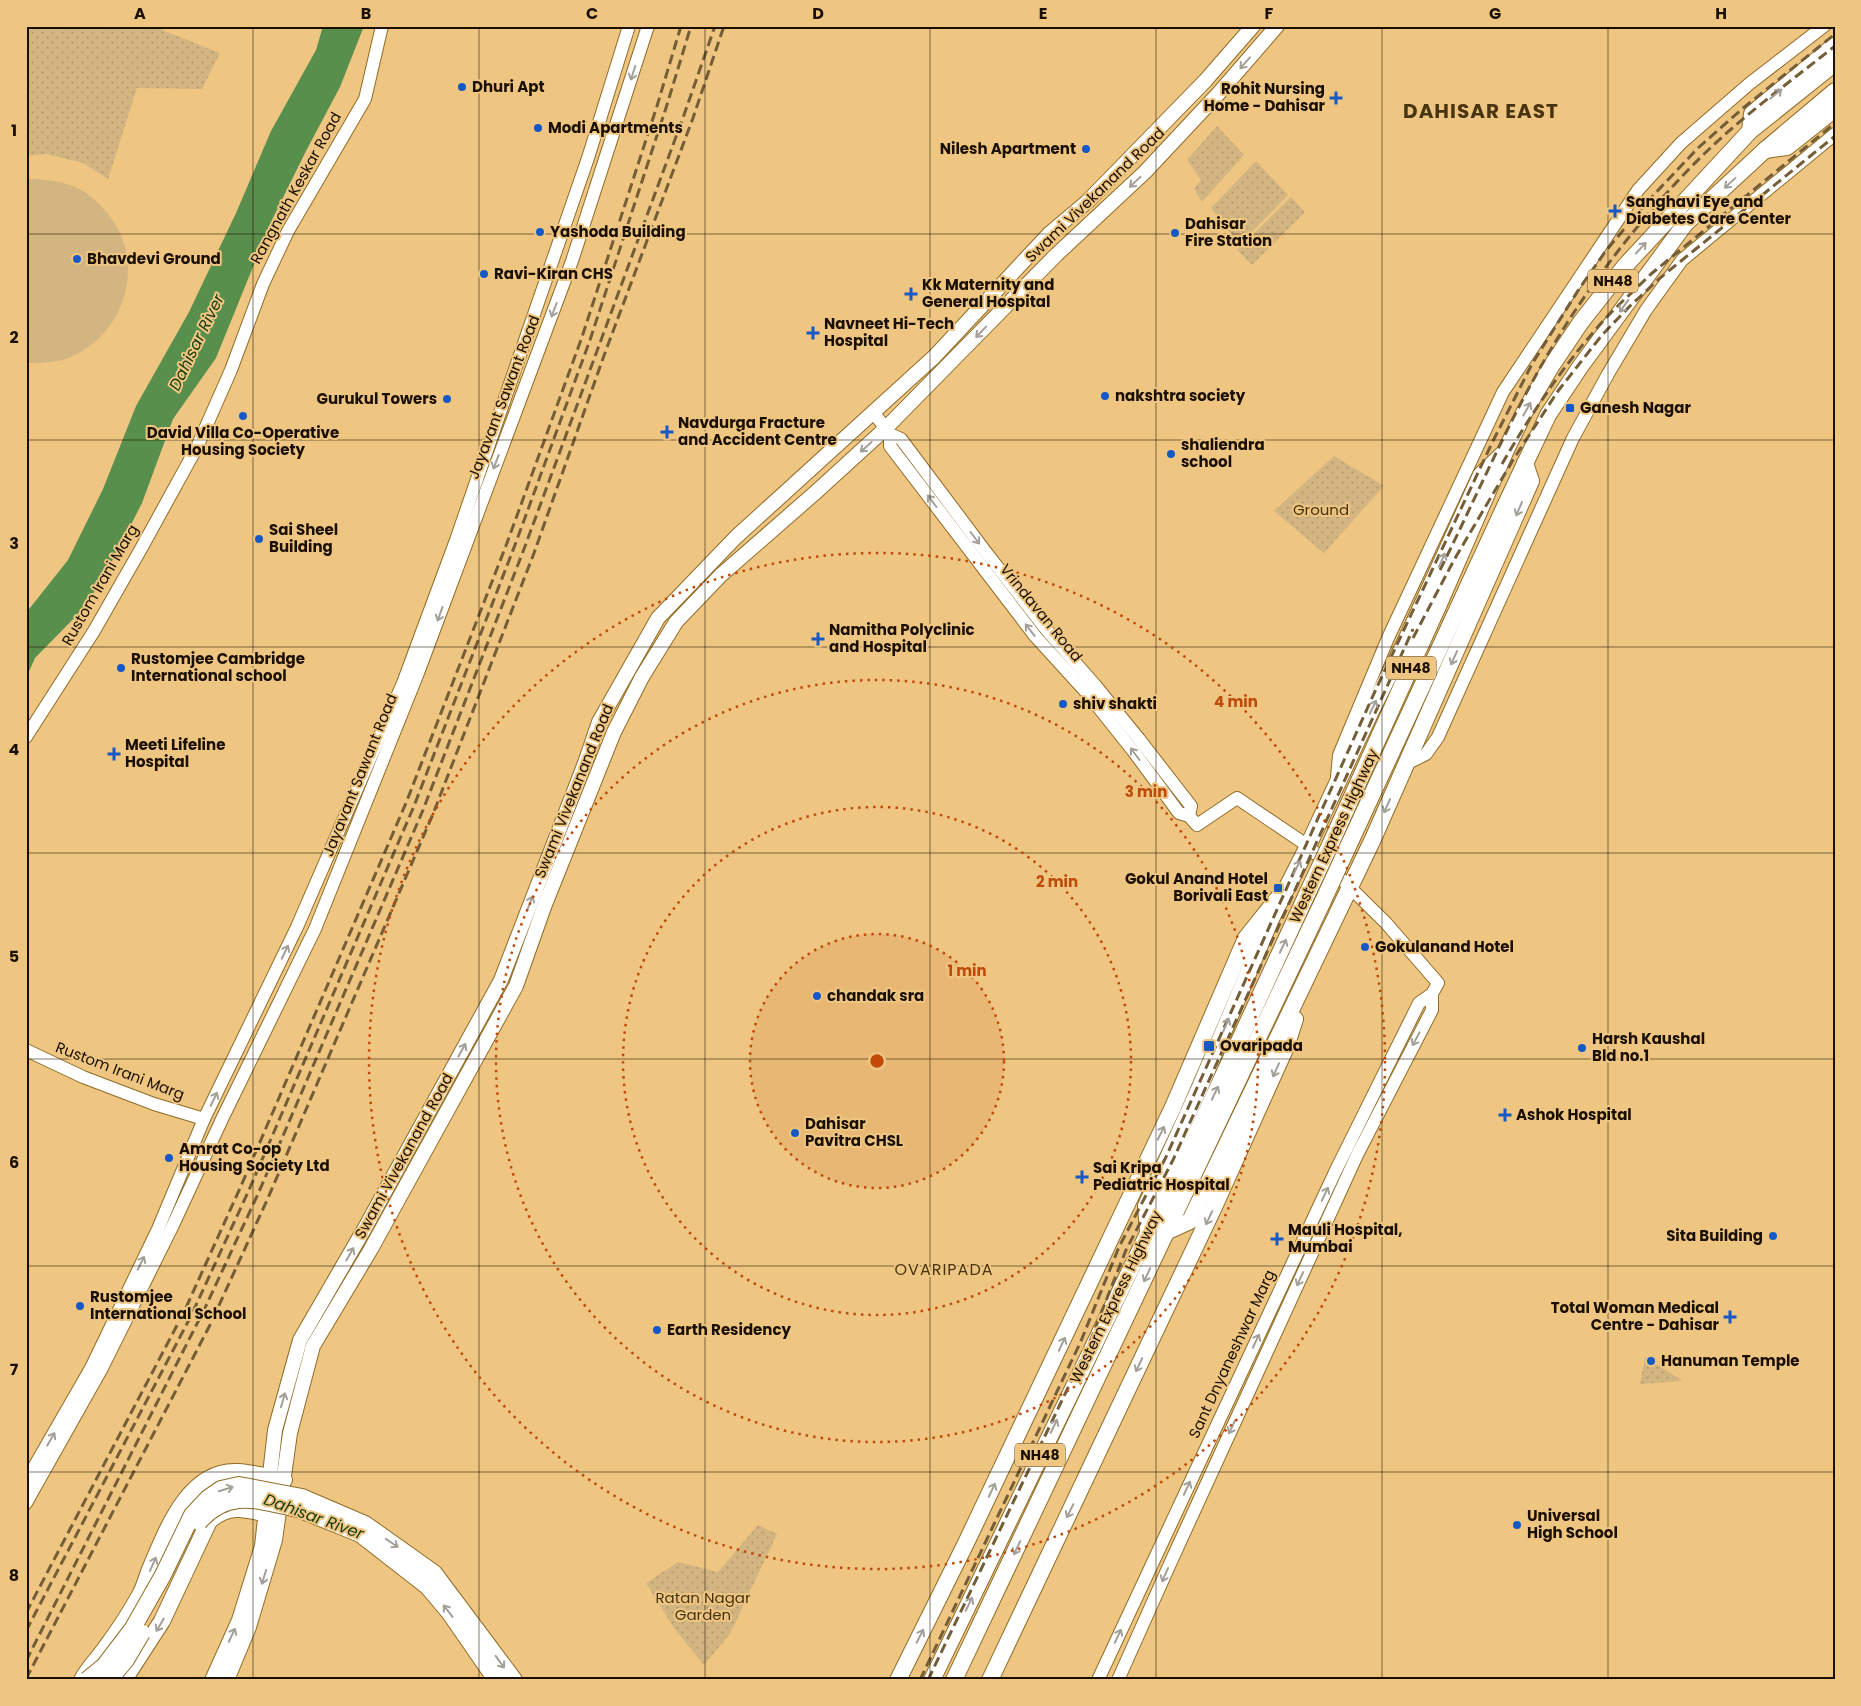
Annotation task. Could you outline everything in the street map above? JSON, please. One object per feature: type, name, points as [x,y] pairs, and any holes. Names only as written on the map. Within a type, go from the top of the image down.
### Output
[{"type":"main road","name":"Swami Vivekanand Road","points":[[277,1478],[273,1448],[275,1430],[300,1340],[370,1218],[500,980],[585,763],[598,722],[658,618],[736,537],[934,357],[1050,233],[1088,201],[1198,87],[1253,26]]},
{"type":"main road","name":"Swami Vivekanand Road","points":[[277,1478],[288,1454],[290,1433],[313,1346],[371,1249],[516,986],[544,907],[614,732],[642,677],[676,622],[721,575],[888,432],[1056,255],[1145,172],[1218,94],[1277,26]]},
{"type":"main road","points":[[1750,131],[1752,114],[1835,45]]},
{"type":"main road","name":"Western Express Highway","points":[[954,1680],[1323,901],[1339,847],[1443,595],[1505,452],[1550,368],[1581,322],[1625,266],[1750,131],[1835,63]]},
{"type":"main road","name":"Western Express Highway","points":[[932,1680],[1199,1128],[1308,892],[1339,847],[1548,415],[1580,367],[1685,224],[1765,150],[1835,91]]},
{"type":"main road","points":[[1765,150],[1787,147],[1835,109]]},
{"type":"main road","points":[[1148,1232],[1146,1206],[1200,1087],[1271,919],[1404,645],[1481,474],[1505,452]]},
{"type":"main road","points":[[1168,1231],[1190,1222],[1372,838],[1531,481],[1525,463]]},
{"type":"main road","points":[[555,839],[570,844]]},
{"type":"main road","points":[[898,1680],[966,1543],[1173,1107],[1246,938],[1286,888]]},
{"type":"main road","points":[[990,1680],[1214,1207],[1286,1047],[1315,958]]},
{"type":"main road","points":[[82,1680],[88,1669],[121,1628],[142,1592],[151,1567],[179,1508],[189,1494],[206,1481],[222,1474],[237,1472],[277,1478],[271,1523],[239,1620],[212,1680]]},
{"type":"main road","points":[[87,1680],[104,1666],[133,1628],[163,1575],[192,1515],[208,1498],[221,1489],[239,1485],[302,1497],[365,1524],[404,1551],[434,1573],[514,1680]]},
{"type":"main road","points":[[109,1680],[126,1660],[138,1640],[176,1569],[195,1526],[209,1511],[223,1503],[245,1498],[298,1509],[360,1534],[428,1587],[449,1612],[496,1680]]},
{"type":"main road","points":[[122,1680],[162,1622],[179,1587],[193,1551],[209,1520],[223,1510],[232,1508],[271,1523]]},
{"type":"main road","points":[[226,1680],[249,1627],[275,1540],[271,1523]]},
{"type":"street","name":"Rangnath Keskar Road","points":[[197,447],[232,370],[260,290],[284,240],[365,99],[382,26]]},
{"type":"street","name":"Jayavant Sawant Road","points":[[26,1481],[93,1363],[158,1228],[204,1119],[297,926],[403,684],[456,540],[588,158],[630,26]]},
{"type":"street","name":"Jayavant Sawant Road","points":[[26,1503],[105,1363],[315,929],[418,673],[572,261],[648,26]]},
{"type":"street","points":[[1336,784],[1339,755],[1384,647],[1502,392],[1638,190],[1681,143],[1748,84],[1824,26]]},
{"type":"street","points":[[1406,764],[1426,754],[1438,737],[1573,438],[1646,310],[1682,260],[1835,134]]},
{"type":"street","name":"Vrindavan Road","points":[[873,412],[888,432],[890,446],[1036,636],[1160,777],[1178,813],[1193,821],[1237,798],[1308,846]]},
{"type":"street","name":"Rustom Irani Marg","points":[[26,737],[94,631],[197,447]]},
{"type":"street","points":[[1308,846],[1349,886]]},
{"type":"street","name":"Sant Dnyaneshwar Marg","points":[[1098,1680],[1342,1174],[1432,1010],[1435,988],[1386,923],[1349,886]]},
{"type":"street","name":"Rustom Irani Marg","points":[[26,1050],[92,1080],[154,1104],[204,1119]]},
{"type":"street","name":"Sant Dnyaneshwar Marg","points":[[1118,1680],[1342,1174]]},
{"type":"green space","points":[[26,26],[152,26],[220,53],[202,89],[137,88],[108,179],[83,163],[46,154],[26,156]]},
{"type":"green space","points":[[1217,126],[1244,155],[1202,202],[1194,189],[1201,180],[1187,160]]},
{"type":"green space","points":[[1256,161],[1288,195],[1247,237],[1241,232],[1234,238],[1211,208]]},
{"type":"green space","name":"Bhavdevi Ground","points":[[26,179],[63,183],[80,189],[89,195],[107,213],[119,231],[126,251],[128,271],[126,292],[119,311],[108,328],[93,343],[75,355],[63,360],[26,363]]},
{"type":"green space","points":[[1291,197],[1305,212],[1252,265],[1237,250]]},
{"type":"green space","name":"Ground","points":[[1334,456],[1384,486],[1324,553],[1274,511]]},
{"type":"green space","points":[[1645,1357],[1683,1381],[1640,1384]]},
{"type":"green space","name":"Ratan Nagar Garden","points":[[758,1525],[777,1534],[730,1634],[704,1665],[674,1628],[646,1583],[678,1562],[718,1572]]},
{"type":"water","name":"Dahisar River","points":[[323,26],[364,26],[340,87],[272,220],[216,358],[173,419],[142,503],[115,556],[86,606],[35,658],[26,678],[26,613],[68,560],[103,489],[136,406],[189,312],[236,213],[271,131],[316,50]]},
{"type":"railway","points":[[26,1613],[184,1312],[241,1186],[406,803],[507,543],[582,337],[681,26]]},
{"type":"railway","points":[[26,1631],[191,1316],[249,1190],[414,806],[515,545],[590,340],[691,26]]},
{"type":"railway","points":[[26,1661],[205,1308],[258,1194],[423,810],[524,549],[715,26]]},
{"type":"railway","points":[[26,1679],[210,1325],[268,1198],[433,814],[534,553],[606,350],[693,118],[724,26]]},
{"type":"railway","points":[[920,1680],[1081,1341],[1119,1247],[1166,1157],[1376,689],[1492,443],[1532,364],[1579,289],[1605,252],[1646,203],[1698,148],[1742,109],[1835,34]]},
{"type":"railway","points":[[1440,570],[1528,389],[1562,331],[1610,262],[1646,216],[1704,154],[1751,112],[1835,46]]},
{"type":"railway","points":[[1502,464],[1558,377],[1583,344],[1610,314],[1651,274],[1835,123]]},
{"type":"railway","points":[[1413,638],[1454,560],[1513,460],[1558,391],[1602,335],[1660,278],[1835,136]]},
{"type":"railway","points":[[928,1680],[1089,1344],[1126,1250],[1173,1160],[1413,629]]},
{"type":"place","name":"Dhuri Apt","points":[[462,87]]},
{"type":"place","name":"Rohit Nursing Home - Dahisar","points":[[1336,98]]},
{"type":"place","name":"Modi Apartments","points":[[538,128]]},
{"type":"place","name":"Nilesh Apartment","points":[[1086,149]]},
{"type":"place","name":"Sanghavi Eye and Diabetes Care Center","points":[[1615,211]]},
{"type":"place","name":"Yashoda Building","points":[[540,232]]},
{"type":"place","name":"Dahisar Fire Station","points":[[1175,233]]},
{"type":"place","name":"Bhavdevi Ground","points":[[77,259]]},
{"type":"place","name":"Ravi-Kiran CHS","points":[[484,274]]},
{"type":"place","name":"Kk Maternity and General Hospital","points":[[911,294]]},
{"type":"place","name":"Navneet Hi-Tech Hospital","points":[[813,333]]},
{"type":"place","name":"nakshtra society","points":[[1105,396]]},
{"type":"place","name":"Gurukul Towers","points":[[447,399]]},
{"type":"place","name":"Ganesh Nagar","points":[[1570,408]]},
{"type":"place","name":"David Villa Co-Operative Housing Society","points":[[243,416]]},
{"type":"place","name":"Navdurga Fracture and Accident Centre","points":[[667,432]]},
{"type":"place","name":"shaliendra school","points":[[1171,454]]},
{"type":"place","name":"Sai Sheel Building","points":[[259,539]]},
{"type":"place","name":"Namitha Polyclinic and Hospital","points":[[818,639]]},
{"type":"place","name":"Rustomjee Cambridge International school","points":[[121,668]]},
{"type":"place","name":"shiv shakti","points":[[1063,704]]},
{"type":"place","name":"Meeti Lifeline Hospital","points":[[114,754]]},
{"type":"place","name":"Gokul Anand Hotel Borivali East","points":[[1278,888]]},
{"type":"place","name":"Gokulanand Hotel","points":[[1365,947]]},
{"type":"place","name":"chandak sra","points":[[817,996]]},
{"type":"place","name":"Ovaripada","points":[[1209,1046]]},
{"type":"place","name":"Harsh Kaushal Bld no.1","points":[[1582,1048]]},
{"type":"place","name":"Ashok Hospital","points":[[1505,1115]]},
{"type":"place","name":"Dahisar Pavitra CHSL","points":[[795,1133]]},
{"type":"place","name":"Amrat Co-op Housing Society Ltd","points":[[169,1158]]},
{"type":"place","name":"Sai Kripa Pediatric Hospital","points":[[1082,1177]]},
{"type":"place","name":"Sita Building","points":[[1773,1236]]},
{"type":"place","name":"Mauli Hospital, Mumbai","points":[[1277,1239]]},
{"type":"place","name":"Rustomjee International School","points":[[80,1306]]},
{"type":"place","name":"Total Woman Medical Centre - Dahisar","points":[[1730,1317]]},
{"type":"place","name":"Earth Residency","points":[[657,1330]]},
{"type":"place","name":"Hanuman Temple","points":[[1651,1361]]},
{"type":"place","name":"Universal High School","points":[[1517,1525]]},
{"type":"district","name":"DAHISAR EAST","points":[[1481,111]]},
{"type":"district","name":"OVARIPADA","points":[[944,1269]]}]
